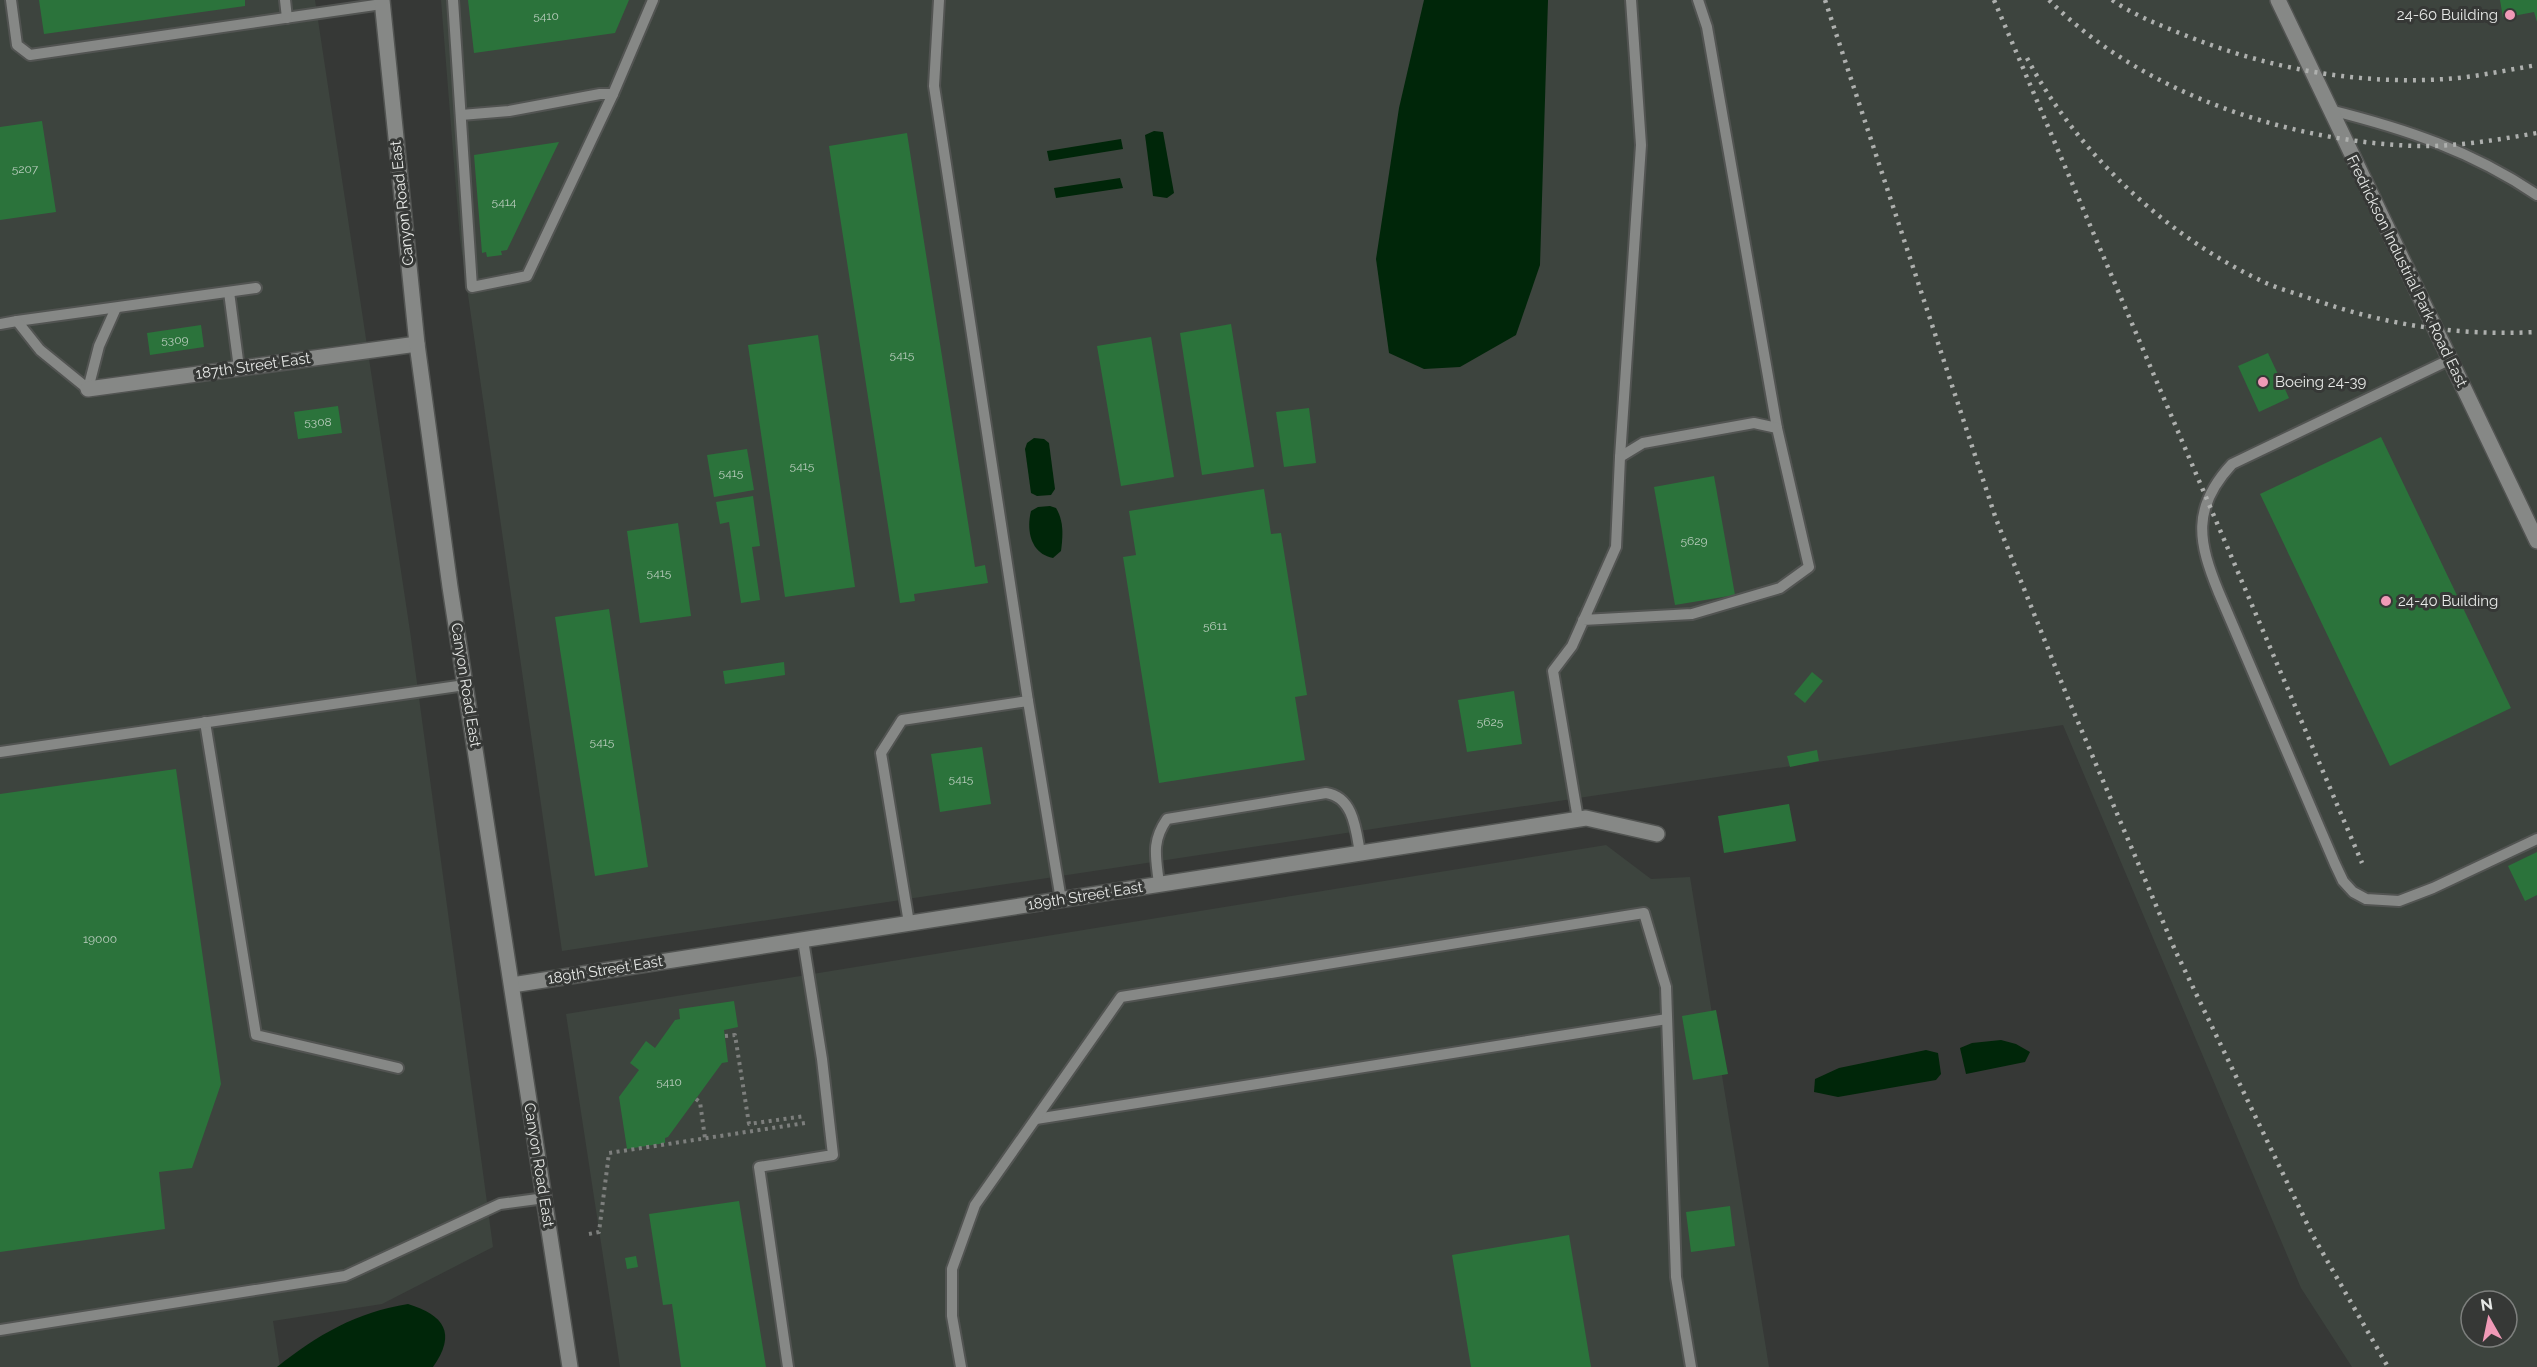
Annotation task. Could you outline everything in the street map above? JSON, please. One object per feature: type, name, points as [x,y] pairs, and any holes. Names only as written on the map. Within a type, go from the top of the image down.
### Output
[{"type":"street","name":"Fredrickson Industrial Park Road East","points":[[2278,0],[2537,541]]},
{"type":"street","name":"Canyon Road East","points":[[382,2],[417,344],[465,685],[570,1367]]},
{"type":"street","name":"187th Street East","points":[[88,389],[417,344]]},
{"type":"street","name":"189th Street East","points":[[512,985],[1578,819],[1586,818],[1658,834]]},
{"type":"lane","points":[[11,0],[17,45],[30,56],[382,2]]},
{"type":"lane","points":[[285,0],[287,18]]},
{"type":"lane","points":[[453,0],[472,287],[526,276],[613,94],[653,0]]},
{"type":"lane","points":[[939,0],[934,86],[1060,900]]},
{"type":"lane","points":[[1578,819],[1553,671],[1572,646],[1616,547],[1641,145],[1632,0]]},
{"type":"lane","points":[[1583,620],[1692,614],[1780,588],[1809,567],[1777,428],[1707,27],[1698,0]]},
{"type":"lane","points":[[461,115],[509,111],[600,94],[613,94]]},
{"type":"lane","points":[[2330,110],[2406,131],[2460,152],[2502,172],[2537,195]]},
{"type":"lane","points":[[0,324],[256,288]]},
{"type":"lane","points":[[229,292],[239,368]]},
{"type":"lane","points":[[17,321],[40,350],[88,389],[99,346],[116,308]]},
{"type":"lane","points":[[2449,360],[2232,464],[2219,478],[2205,512],[2201,535],[2203,549],[2219,593],[2343,881],[2353,892],[2366,899],[2399,901],[2433,888],[2537,839]]},
{"type":"lane","points":[[1620,457],[1643,443],[1754,423],[1777,428]]},
{"type":"lane","points":[[0,752],[465,685]]},
{"type":"lane","points":[[909,923],[881,753],[902,720],[1029,701]]},
{"type":"lane","points":[[205,722],[256,1035],[398,1068]]},
{"type":"lane","points":[[1159,884],[1155,846],[1158,832],[1167,819],[1326,793],[1332,794],[1353,816],[1360,853]]},
{"type":"lane","points":[[961,1367],[952,1316],[952,1269],[975,1205],[1121,997],[1644,913],[1666,987],[1676,1277],[1691,1367]]},
{"type":"lane","points":[[788,1367],[759,1167],[833,1155],[822,1059],[803,940]]},
{"type":"lane","points":[[1036,1119],[1667,1020]]},
{"type":"lane","points":[[0,1330],[345,1276],[500,1204],[544,1198]]},
{"type":"path","points":[[725,1036],[735,1035],[749,1124],[805,1116]]},
{"type":"path","points":[[696,1099],[700,1102],[705,1138]]},
{"type":"path","points":[[589,1234],[599,1232],[609,1154],[805,1123]]},
{"type":"path","points":[[753,1124],[754,1131]]},
{"type":"shaded area","points":[[0,0],[315,0],[410,631],[493,1247],[382,1304],[273,1321],[280,1367],[0,1367]]},
{"type":"shaded area","points":[[441,0],[2537,0],[2537,1367],[2352,1367],[2301,1288],[2063,725],[562,951],[460,239]]},
{"type":"shaded area","points":[[1424,0],[1548,0],[1540,265],[1516,335],[1460,367],[1424,369],[1389,353],[1376,259],[1399,108]]},
{"type":"shaded area","points":[[1154,131],[1163,132],[1174,193],[1167,198],[1153,196],[1145,135]]},
{"type":"shaded area","points":[[1121,139],[1123,149],[1049,161],[1047,151]]},
{"type":"shaded area","points":[[1120,178],[1123,188],[1056,198],[1054,188]]},
{"type":"shaded area","points":[[1034,438],[1044,439],[1049,443],[1055,489],[1051,495],[1037,496],[1031,493],[1025,449],[1027,443]]},
{"type":"shaded area","points":[[1038,507],[1056,508],[1062,529],[1061,551],[1053,558],[1046,556],[1035,547],[1029,526],[1031,511]]},
{"type":"shaded area","points":[[1606,845],[1651,879],[1690,877],[1769,1367],[620,1367],[566,1014]]},
{"type":"shaded area","points":[[2001,1040],[2016,1044],[2030,1052],[2025,1062],[1966,1074],[1960,1048],[1972,1043]]},
{"type":"shaded area","points":[[1926,1050],[1938,1053],[1941,1074],[1936,1080],[1838,1097],[1814,1092],[1815,1079],[1839,1068]]},
{"type":"shaded area","points":[[408,1304],[430,1314],[443,1327],[444,1344],[433,1367],[277,1367],[338,1326],[372,1313]]},
{"type":"building","points":[[39,0],[245,0],[245,6],[44,34]]},
{"type":"building","points":[[468,0],[629,0],[615,33],[474,53]]},
{"type":"building","name":"24-60 Building","points":[[2500,0],[2537,0],[2537,22],[2534,12],[2503,18]]},
{"type":"building","points":[[42,121],[56,212],[0,220],[0,127]]},
{"type":"building","points":[[907,133],[975,567],[985,565],[988,583],[914,594],[915,601],[900,603],[829,146]]},
{"type":"building","points":[[559,142],[507,250],[501,251],[502,255],[487,257],[486,252],[482,253],[474,155]]},
{"type":"building","points":[[1231,324],[1254,467],[1202,475],[1180,333]]},
{"type":"building","points":[[201,325],[204,347],[150,355],[147,333]]},
{"type":"building","points":[[818,335],[855,587],[785,597],[748,345]]},
{"type":"building","points":[[1151,337],[1174,477],[1121,486],[1097,346]]},
{"type":"building","name":"Boeing 24-39","points":[[2268,353],[2289,398],[2259,412],[2238,366]]},
{"type":"building","points":[[338,406],[342,433],[298,439],[294,412]]},
{"type":"building","points":[[1309,408],[1316,463],[1284,467],[1276,412]]},
{"type":"building","name":"24-40 Building","points":[[2381,437],[2511,708],[2390,766],[2260,494]]},
{"type":"building","points":[[747,449],[754,490],[714,497],[707,455]]},
{"type":"building","points":[[1714,476],[1735,595],[1675,605],[1654,487]]},
{"type":"building","points":[[1264,489],[1271,534],[1281,533],[1307,695],[1295,697],[1305,760],[1159,783],[1123,557],[1136,555],[1129,511]]},
{"type":"building","points":[[753,496],[760,546],[752,547],[760,600],[741,603],[729,522],[720,524],[716,502]]},
{"type":"building","points":[[678,523],[691,616],[640,623],[627,531]]},
{"type":"building","points":[[609,609],[648,867],[595,876],[555,617]]},
{"type":"building","points":[[784,662],[785,675],[725,684],[723,671]]},
{"type":"building","points":[[1812,672],[1823,681],[1805,703],[1794,694]]},
{"type":"building","points":[[1514,691],[1522,744],[1467,752],[1458,700]]},
{"type":"building","points":[[982,747],[991,804],[940,812],[931,754]]},
{"type":"building","points":[[1817,750],[1819,761],[1790,767],[1787,756]]},
{"type":"building","points":[[176,769],[221,1084],[192,1168],[159,1172],[165,1229],[0,1252],[0,794]]},
{"type":"building","points":[[1789,804],[1796,841],[1724,853],[1718,816]]},
{"type":"building","points":[[2537,852],[2537,895],[2525,901],[2508,866]]},
{"type":"building","points":[[734,1001],[738,1027],[724,1030],[728,1062],[722,1063],[665,1138],[665,1143],[627,1149],[619,1097],[639,1070],[630,1063],[646,1041],[655,1048],[675,1020],[680,1019],[679,1009]]},
{"type":"building","points":[[1716,1010],[1728,1074],[1693,1080],[1682,1016]]},
{"type":"building","points":[[739,1201],[766,1367],[681,1367],[672,1304],[663,1305],[649,1214]]},
{"type":"building","points":[[1730,1206],[1735,1246],[1691,1252],[1686,1212]]},
{"type":"building","points":[[1569,1235],[1591,1367],[1471,1367],[1452,1255]]},
{"type":"building","points":[[636,1256],[638,1267],[627,1269],[625,1258]]},
{"type":"railway","points":[[1825,0],[1996,519],[2067,696],[2175,950],[2313,1236],[2388,1367]]},
{"type":"railway","points":[[1994,0],[2362,863]]},
{"type":"railway","points":[[2049,0],[2086,33],[2127,61],[2171,86],[2218,106],[2267,122],[2316,134],[2366,142],[2415,146],[2461,144],[2537,133]]},
{"type":"railway","points":[[2112,0],[2146,19],[2214,46],[2311,72],[2378,79],[2446,79],[2537,65]]},
{"type":"railway","points":[[2027,58],[2072,127],[2128,189],[2160,217],[2194,242],[2230,264],[2282,289],[2393,322],[2449,330],[2537,332]]},
{"type":"place","name":"24-60 Building","points":[[2510,15]]},
{"type":"place","name":"Boeing 24-39","points":[[2263,382]]},
{"type":"place","name":"24-40 Building","points":[[2386,601]]}]
